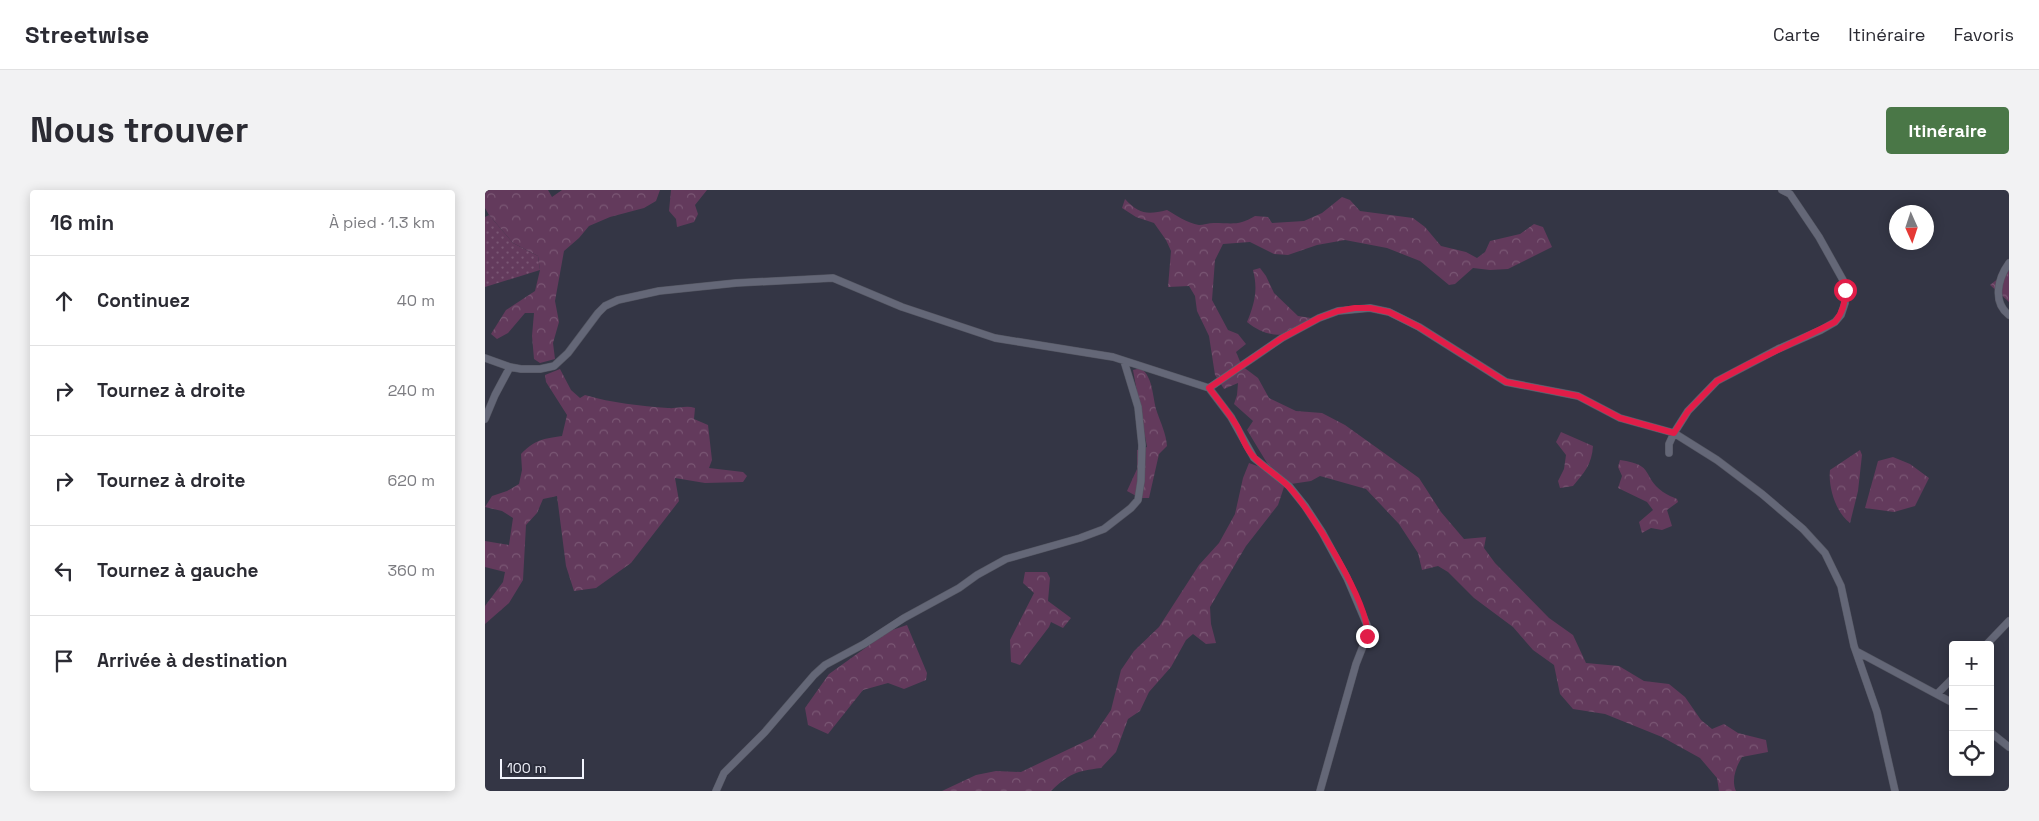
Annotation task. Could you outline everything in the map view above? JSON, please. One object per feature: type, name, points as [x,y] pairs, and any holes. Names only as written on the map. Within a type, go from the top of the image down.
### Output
[{"type":"street","points":[[1669,453],[1669,444],[1688,411],[1717,381],[1778,349],[1821,330],[1835,322],[1841,315],[1845,303],[1845,290],[1840,274],[1819,237],[1790,194],[1782,190]]},
{"type":"street","points":[[2009,263],[2001,276],[1998,295],[2002,308],[2009,315]]},
{"type":"street","points":[[485,358],[510,367],[540,370],[554,366],[568,353],[605,306],[617,300],[659,290],[823,278],[839,279],[902,307],[995,338],[1055,347],[1124,361],[1209,388],[1231,417],[1254,458],[1289,486],[1305,506],[1322,532],[1347,578],[1367,624],[1367,636],[1356,664],[1320,791]]},
{"type":"street","points":[[1209,388],[1282,338],[1319,318],[1338,311],[1370,308],[1389,312],[1419,327],[1506,382],[1578,396],[1620,418],[1674,433],[1717,460],[1769,500],[1817,542],[1825,552],[1841,586],[1856,651],[1877,712],[1895,791]]},
{"type":"street","points":[[717,791],[724,773],[765,732],[814,675],[825,665],[1006,559],[1104,529],[1131,508],[1137,500],[1141,481],[1142,445],[1138,407],[1124,361]]},
{"type":"street","points":[[485,419],[510,367]]},
{"type":"street","points":[[1990,641],[2009,621]]},
{"type":"street","points":[[1856,651],[1949,701]]},
{"type":"street","points":[[1937,694],[1949,682]]},
{"type":"street","points":[[1994,735],[2009,747]]},
{"type":"green space","points":[[489,190],[548,190],[552,197],[562,190],[660,190],[656,201],[644,208],[610,217],[589,226],[564,251],[555,301],[559,322],[553,343],[555,359],[540,363],[534,359],[532,336],[534,313],[525,313],[508,333],[497,339],[491,334],[506,310],[535,291],[540,270],[538,256],[513,243],[489,215],[485,208],[485,192]]},
{"type":"green space","points":[[671,190],[707,190],[695,205],[698,214],[694,222],[677,227],[676,219],[669,211]]},
{"type":"green space","points":[[1342,197],[1350,200],[1360,211],[1413,218],[1425,227],[1441,246],[1466,252],[1477,258],[1485,252],[1490,241],[1520,234],[1534,224],[1543,227],[1552,247],[1508,269],[1490,270],[1473,268],[1455,284],[1449,285],[1420,261],[1387,248],[1345,240],[1317,245],[1288,255],[1274,254],[1250,242],[1223,244],[1215,260],[1212,300],[1228,330],[1238,334],[1246,344],[1236,352],[1242,366],[1258,378],[1269,398],[1296,411],[1322,413],[1345,425],[1419,478],[1441,512],[1464,539],[1486,537],[1484,548],[1495,563],[1549,618],[1573,635],[1586,663],[1619,666],[1644,681],[1669,684],[1685,697],[1701,720],[1712,729],[1724,724],[1738,733],[1766,740],[1768,752],[1742,757],[1735,774],[1736,791],[1719,791],[1717,778],[1700,758],[1662,737],[1605,714],[1573,709],[1560,694],[1554,665],[1533,650],[1513,627],[1474,598],[1448,572],[1438,566],[1422,570],[1418,553],[1399,524],[1366,489],[1320,476],[1311,481],[1291,484],[1267,463],[1247,430],[1253,421],[1234,404],[1238,383],[1224,389],[1215,375],[1209,336],[1197,311],[1195,296],[1189,286],[1168,287],[1171,251],[1166,240],[1154,223],[1136,217],[1122,208],[1125,199],[1135,208],[1144,212],[1167,210],[1186,221],[1199,225],[1240,223],[1255,216],[1268,217],[1272,223],[1304,221],[1322,213]]},
{"type":"green space","points":[[489,215],[513,243],[538,256],[540,270],[485,287],[485,217]]},
{"type":"green space","points":[[1260,268],[1274,293],[1298,316],[1311,318],[1312,324],[1295,332],[1279,335],[1263,332],[1247,322],[1255,296],[1253,270]]},
{"type":"green space","points":[[2009,270],[2009,302],[1990,285]]},
{"type":"green space","points":[[1141,368],[1150,383],[1167,446],[1159,454],[1149,498],[1140,498],[1127,491],[1137,469],[1137,450],[1147,447],[1133,370]]},
{"type":"green space","points":[[560,369],[571,390],[580,398],[585,395],[637,405],[695,408],[694,419],[708,425],[712,460],[709,468],[743,472],[747,476],[743,482],[705,483],[675,478],[679,501],[631,563],[596,588],[574,591],[566,566],[557,496],[543,499],[537,513],[526,525],[523,580],[509,603],[485,624],[485,606],[503,582],[505,572],[485,567],[485,541],[509,545],[513,518],[502,511],[485,507],[492,496],[507,491],[519,484],[522,470],[521,454],[526,449],[540,440],[562,436],[567,415],[546,382],[545,375]]},
{"type":"green space","points":[[1561,432],[1593,446],[1589,463],[1581,477],[1573,486],[1560,488],[1558,481],[1564,469],[1566,455],[1556,442]]},
{"type":"green space","points":[[1860,450],[1862,455],[1858,491],[1850,523],[1841,513],[1834,499],[1830,484],[1830,470]]},
{"type":"green space","points":[[1893,457],[1910,464],[1929,478],[1915,506],[1894,512],[1865,508],[1878,461]]},
{"type":"green space","points":[[1620,460],[1631,462],[1644,468],[1656,486],[1677,499],[1678,502],[1667,510],[1672,526],[1662,530],[1651,528],[1642,533],[1639,522],[1653,510],[1647,502],[1618,488],[1622,476],[1618,467]]},
{"type":"green space","points":[[1249,463],[1260,467],[1284,487],[1278,505],[1246,546],[1210,607],[1211,624],[1216,643],[1206,644],[1193,634],[1186,640],[1171,667],[1149,692],[1140,711],[1128,719],[1116,752],[1101,768],[1073,774],[1051,791],[942,791],[976,775],[996,771],[1021,772],[1092,738],[1111,710],[1121,670],[1134,651],[1159,627],[1199,565],[1219,543],[1235,514],[1243,478]]},
{"type":"green space","points":[[1025,572],[1047,572],[1050,578],[1048,601],[1071,618],[1063,628],[1051,622],[1020,665],[1011,662],[1010,640],[1034,593],[1023,583]]},
{"type":"green space","points":[[907,625],[927,673],[926,680],[904,689],[888,683],[863,690],[828,734],[808,725],[805,708],[829,674],[889,631]]},
{"type":"route","points":[[1367,636],[1367,624],[1364,615],[1322,532],[1289,486],[1249,452],[1231,417],[1209,388],[1282,338],[1319,318],[1338,311],[1370,308],[1389,312],[1419,327],[1510,384],[1578,396],[1620,418],[1674,433],[1688,411],[1717,381],[1835,322],[1841,315],[1845,303],[1845,290]]}]
